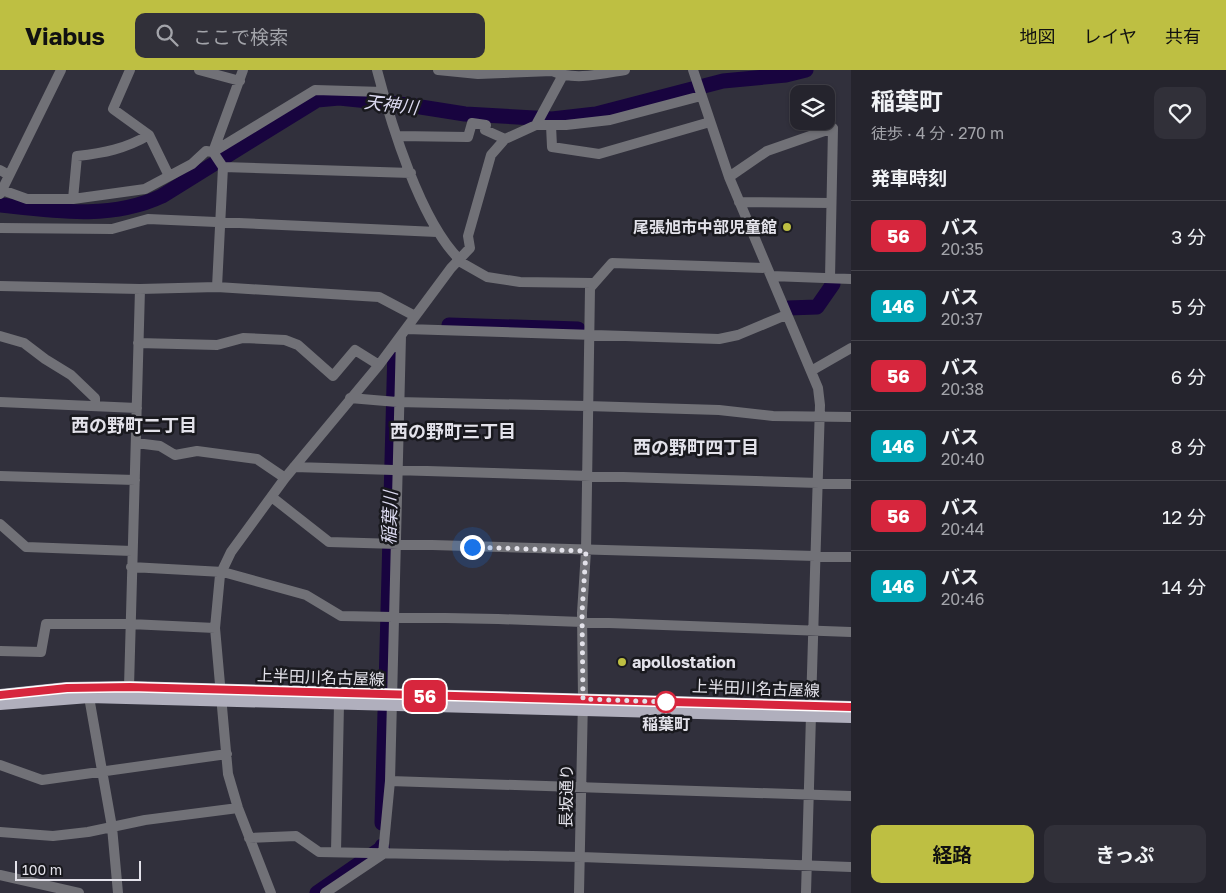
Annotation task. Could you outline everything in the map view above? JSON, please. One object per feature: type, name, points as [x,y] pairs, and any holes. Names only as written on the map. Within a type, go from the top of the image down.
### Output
[{"type":"main road","name":"上半田川名古屋線","points":[[0,695],[58,689],[130,687],[339,704],[393,700]]},
{"type":"main road","name":"上半田川名古屋線","points":[[0,704],[89,697],[222,695],[811,711],[851,716]]},
{"type":"main road","name":"上半田川名古屋線","points":[[811,711],[851,707]]},
{"type":"street","points":[[60,70],[5,172],[1,192],[27,199],[73,199],[145,189],[192,164],[206,151],[215,154],[223,166],[217,287]]},
{"type":"street","points":[[130,70],[113,109],[149,135],[169,176]]},
{"type":"street","points":[[199,70],[240,81]]},
{"type":"street","points":[[215,154],[243,70]]},
{"type":"street","points":[[377,70],[386,107],[411,173],[437,232],[458,260],[487,277],[520,282],[592,283],[612,263],[769,272],[851,279]]},
{"type":"street","points":[[438,70],[478,74],[552,70],[563,76],[591,75],[625,70]]},
{"type":"street","points":[[694,74],[729,177],[811,371],[819,396],[806,893]]},
{"type":"street","points":[[536,124],[563,76]]},
{"type":"street","points":[[215,154],[315,90],[383,92]]},
{"type":"street","points":[[271,893],[238,808],[228,774],[215,628],[218,586],[231,552],[285,478],[379,365],[458,260],[470,248],[468,236],[491,155],[505,139],[536,124],[588,124],[610,120],[701,95]]},
{"type":"street","points":[[551,125],[552,147],[599,154],[710,122]]},
{"type":"street","points":[[398,136],[468,137],[472,123],[486,125],[485,130],[505,139]]},
{"type":"street","points":[[729,177],[767,150],[833,128],[830,278]]},
{"type":"street","points":[[73,199],[77,156],[110,152],[132,145],[149,135]]},
{"type":"street","points":[[223,166],[411,173]]},
{"type":"street","points":[[740,202],[831,203]]},
{"type":"street","points":[[0,228],[112,229],[148,219],[437,232]]},
{"type":"street","name":"長坂通り","points":[[579,893],[583,704],[582,623],[586,551],[587,406],[590,288],[592,283]]},
{"type":"street","points":[[0,286],[140,289],[217,287],[379,297],[415,316]]},
{"type":"street","points":[[130,687],[131,567],[140,289]]},
{"type":"street","points":[[404,333],[590,334],[719,339],[733,336],[786,315]]},
{"type":"street","points":[[325,893],[378,853],[390,781],[393,700],[390,618],[395,402],[404,333]]},
{"type":"street","points":[[0,336],[24,343],[44,359],[71,375],[95,398],[96,406]]},
{"type":"street","points":[[138,343],[217,345],[243,338],[285,340],[298,345],[333,376],[355,350],[379,365]]},
{"type":"street","points":[[811,371],[851,348]]},
{"type":"street","points":[[350,398],[395,402],[719,410],[773,416],[851,417]]},
{"type":"street","points":[[0,402],[137,408]]},
{"type":"street","points":[[136,443],[160,446],[175,456],[197,451],[257,459],[285,478]]},
{"type":"street","points":[[294,467],[394,472],[851,484]]},
{"type":"street","points":[[0,476],[134,480]]},
{"type":"street","points":[[272,498],[329,542],[586,551],[851,557]]},
{"type":"street","points":[[0,524],[26,547],[132,551]]},
{"type":"street","points":[[131,567],[223,572],[306,595],[342,616],[498,619],[851,632]]},
{"type":"street","points":[[0,651],[41,652],[46,624],[130,624],[215,628]]},
{"type":"street","points":[[89,697],[112,827],[118,893]]},
{"type":"street","points":[[336,852],[339,704]]},
{"type":"street","points":[[0,765],[42,780],[227,754]]},
{"type":"street","points":[[390,781],[851,796]]},
{"type":"street","points":[[0,832],[52,836],[145,820],[238,808]]},
{"type":"street","points":[[249,838],[296,836],[319,852],[580,857],[851,867]]},
{"type":"street","points":[[0,875],[80,893]]},
{"type":"waterway","name":"天神川","points":[[0,205],[82,212],[103,211],[143,204],[162,196],[317,100],[339,98],[408,105],[465,114],[552,119],[596,114],[723,81],[786,75],[806,70]]},
{"type":"waterway","name":"稲葉川","points":[[788,308],[817,307],[833,284]]},
{"type":"waterway","name":"稲葉川","points":[[449,325],[578,329]]},
{"type":"waterway","name":"稲葉川","points":[[386,687],[395,348]]},
{"type":"waterway","name":"稲葉川","points":[[382,823],[385,712]]},
{"type":"waterway","name":"稲葉川","points":[[317,893],[382,848],[382,846]]},
{"type":"bus line","name":"56","points":[[0,695],[31,690],[130,687],[851,707]]},
{"type":"place","name":"尾張旭市中部児童館","points":[[787,227]]},
{"type":"place","name":"apollostation","points":[[622,662]]},
{"type":"place","name":"稲葉町","points":[[666,702]]},
{"type":"district","name":"西の野町二丁目","points":[[134,426]]},
{"type":"district","name":"西の野町三丁目","points":[[453,432]]},
{"type":"district","name":"西の野町四丁目","points":[[696,448]]},
{"type":"route","points":[[472,547],[586,551],[582,613],[583,699],[666,702]]}]
